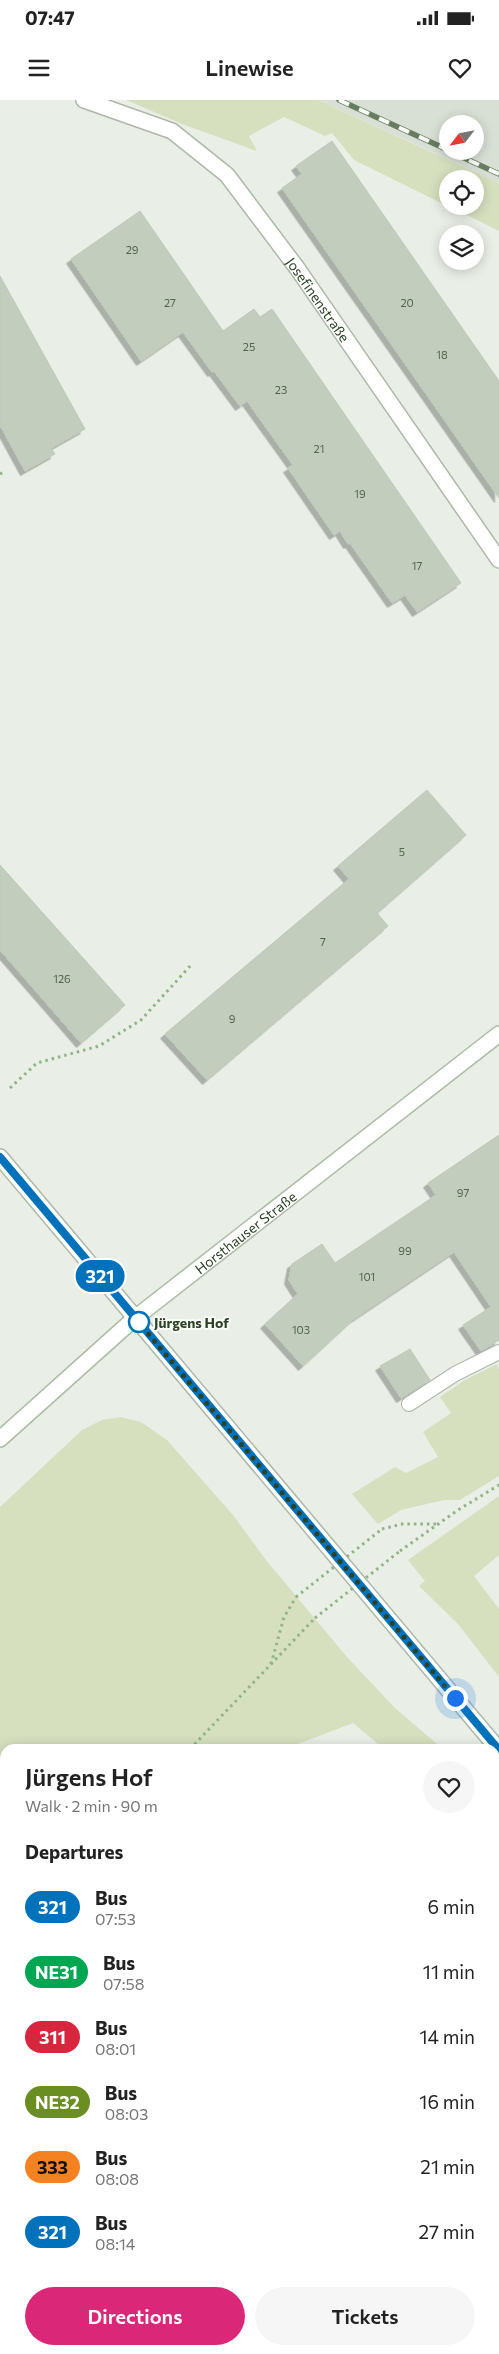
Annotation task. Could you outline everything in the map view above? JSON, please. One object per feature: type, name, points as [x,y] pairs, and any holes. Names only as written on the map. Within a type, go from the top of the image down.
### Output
[{"type":"street","name":"Josefinenstraße","points":[[84,100],[172,131],[227,175],[297,268],[499,560]]},
{"type":"street","name":"Horsthauser Straße","points":[[0,1439],[135,1318],[499,1034]]},
{"type":"street","points":[[0,1157],[494,1744]]},
{"type":"lane","points":[[408,1404],[455,1374],[499,1352]]},
{"type":"path","points":[[0,474],[5,471]]},
{"type":"path","points":[[10,1088],[37,1063],[99,1046],[141,1020],[192,964]]},
{"type":"path","points":[[195,1744],[314,1618],[400,1551],[499,1485]]},
{"type":"path","points":[[271,1664],[284,1617],[296,1597],[382,1529],[402,1524],[438,1524]]},
{"type":"shaded area","points":[[318,100],[499,100],[499,183],[484,176],[484,170],[471,170],[450,160],[484,160],[484,115],[439,115],[439,155]]},
{"type":"green space","points":[[126,100],[318,100],[439,155],[439,160],[449,160],[471,170],[439,170],[439,202],[354,160],[332,133],[325,136],[284,117],[249,136],[257,151],[182,124]]},
{"type":"green space","points":[[484,176],[499,183],[499,231],[467,215],[484,215]]},
{"type":"green space","points":[[497,1364],[499,1370],[499,1476],[460,1500],[444,1500],[401,1510],[378,1524],[352,1494],[395,1467],[406,1473],[438,1457],[423,1432],[451,1413],[440,1397],[465,1380]]},
{"type":"green space","points":[[121,1417],[141,1422],[167,1440],[233,1515],[266,1560],[347,1657],[395,1708],[437,1744],[378,1744],[353,1723],[298,1744],[0,1744],[0,1507],[82,1430],[102,1420]]},
{"type":"green space","points":[[499,1496],[499,1555],[474,1576],[499,1609],[499,1677],[458,1624],[419,1586],[425,1581],[408,1560]]},
{"type":"building","points":[[332,141],[499,381],[499,498],[282,188],[302,174],[296,166]]},
{"type":"building","points":[[140,211],[223,331],[254,309],[260,317],[272,309],[461,583],[417,612],[405,595],[392,603],[340,531],[334,535],[288,468],[293,465],[247,401],[240,406],[183,332],[141,361],[71,259]]},
{"type":"building","points":[[0,276],[85,429],[51,448],[55,454],[25,471],[0,425]]},
{"type":"building","points":[[427,790],[466,835],[377,913],[388,926],[207,1080],[165,1034],[349,879],[338,866]]},
{"type":"building","points":[[0,865],[125,1005],[81,1043],[0,950]]},
{"type":"building","points":[[499,1135],[499,1340],[481,1351],[463,1325],[491,1307],[454,1252],[354,1319],[303,1366],[265,1324],[298,1294],[289,1280],[292,1264],[322,1244],[335,1263],[436,1195],[428,1183]]},
{"type":"building","points":[[410,1349],[430,1380],[401,1398],[380,1366]]},
{"type":"railway","points":[[339,100],[439,146]]},
{"type":"railway","points":[[469,160],[499,174]]},
{"type":"bus line","name":"321","points":[[0,1157],[494,1744]]},
{"type":"place","name":"Jürgens Hof","points":[[139,1322]]},
{"type":"route","points":[[139,1322],[135,1318],[455,1698]]}]
